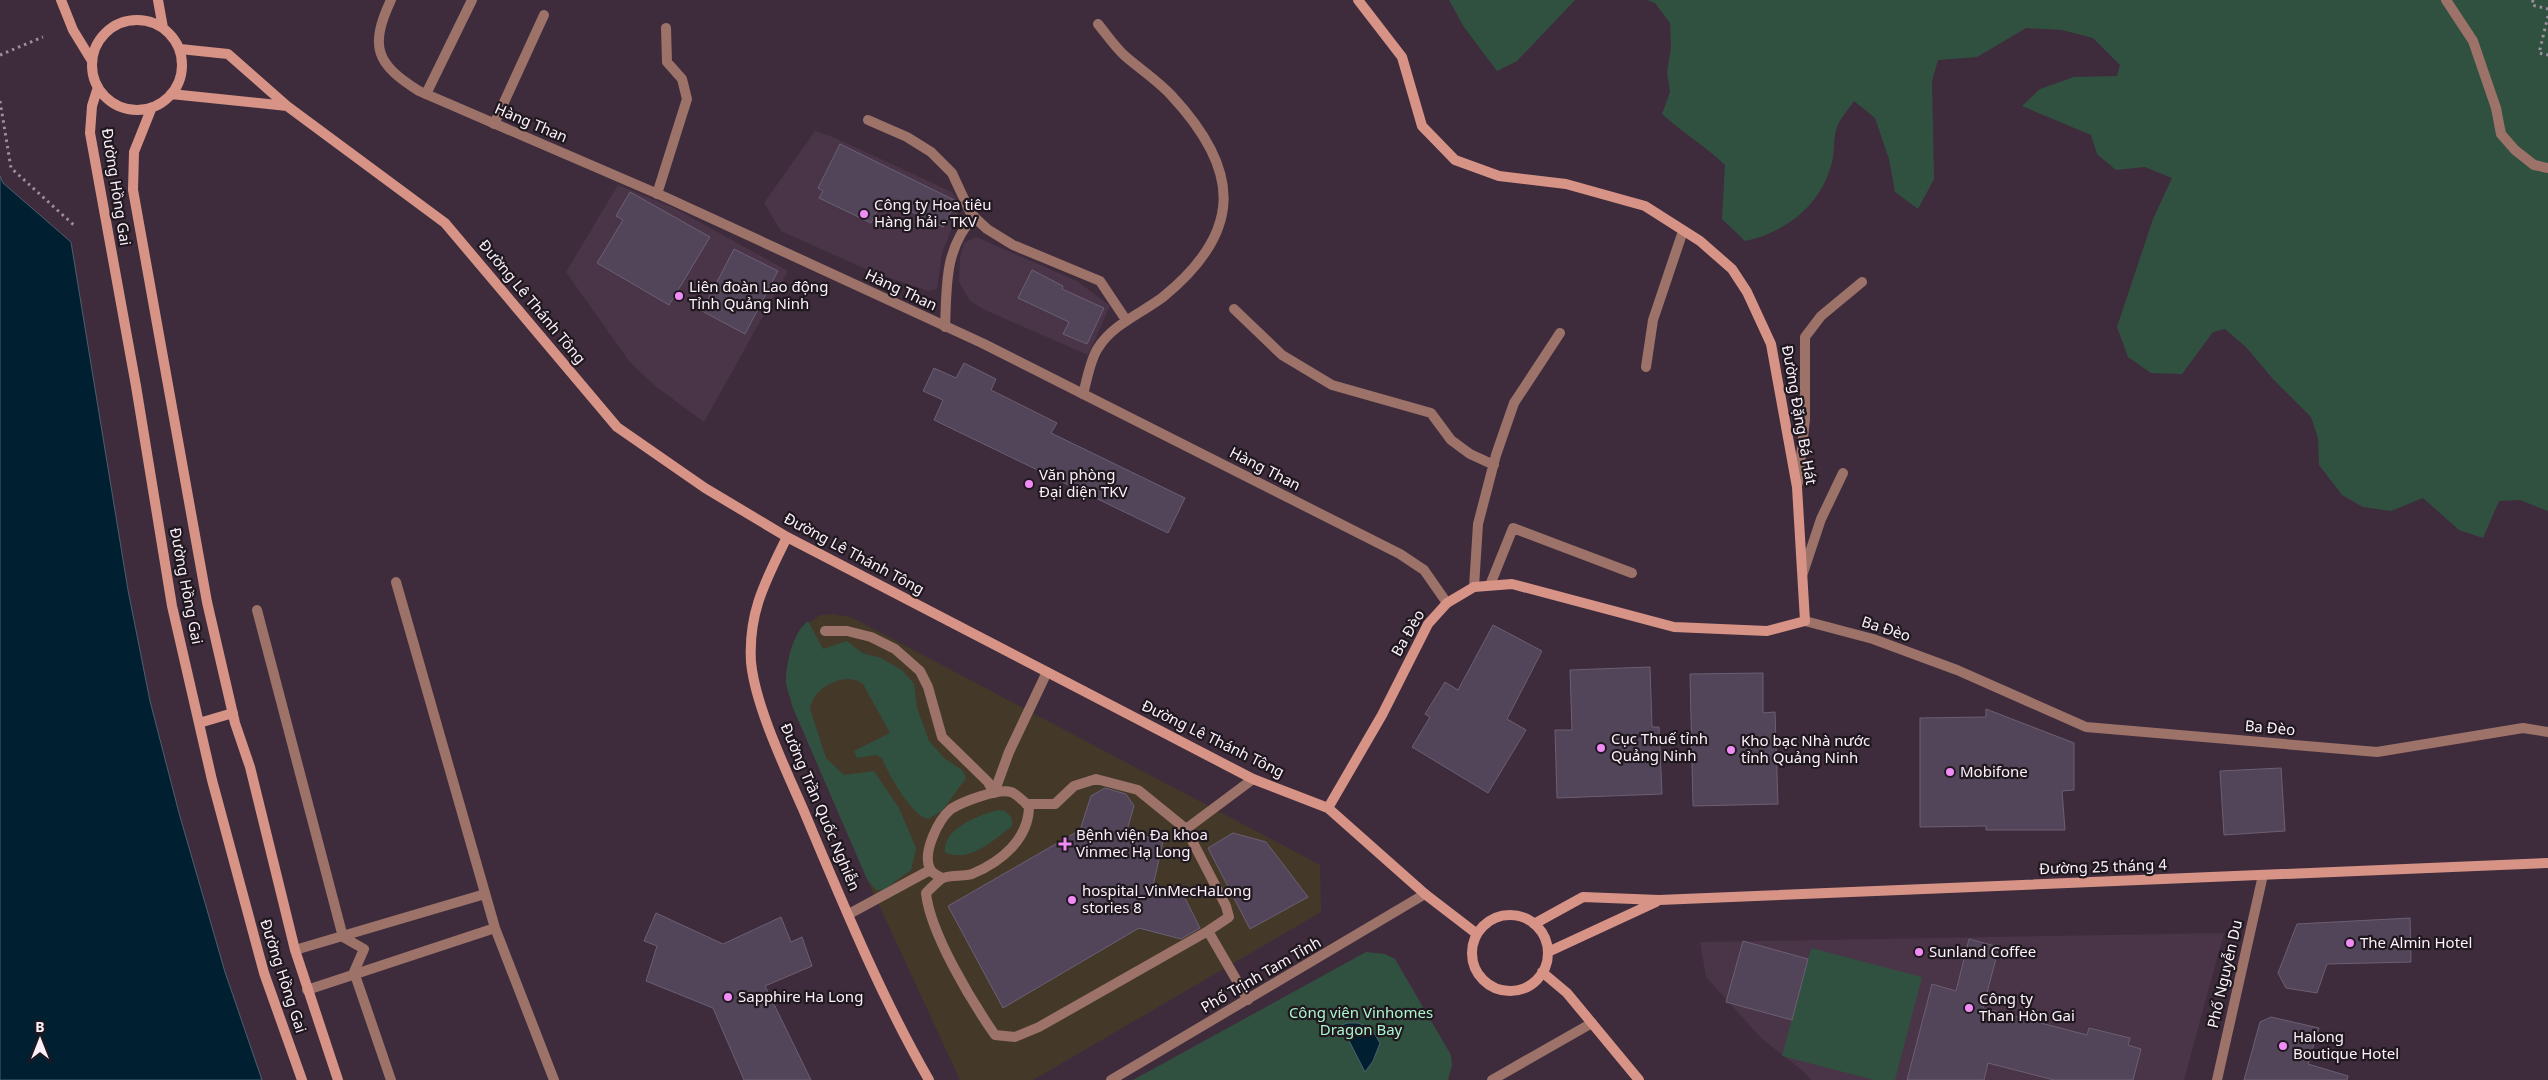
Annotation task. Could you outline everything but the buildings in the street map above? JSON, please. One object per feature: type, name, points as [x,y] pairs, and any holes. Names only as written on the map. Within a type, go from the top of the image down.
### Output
[{"type":"street","points":[[61,0],[73,30],[92,61]]},
{"type":"street","points":[[158,0],[163,28]]},
{"type":"street","name":"Hàng Than","points":[[390,0],[380,24],[379,50],[394,76],[426,94],[656,194],[945,326],[1083,394],[1400,554],[1424,570],[1447,603]]},
{"type":"street","points":[[426,94],[472,0]]},
{"type":"street","name":"Đường Đặng Bá Hát","points":[[1358,0],[1402,57],[1422,126],[1455,160],[1499,176],[1566,184],[1645,206],[1700,241],[1732,269],[1747,292],[1771,344],[1797,487],[1805,621]]},
{"type":"street","points":[[2446,0],[2473,41],[2496,108],[2501,134],[2515,150],[2534,165],[2548,168]]},
{"type":"street","points":[[494,124],[544,15]]},
{"type":"street","points":[[138,19],[151,22],[163,28],[173,37],[180,49],[183,62],[182,75],[171,94],[152,107],[130,109],[117,106],[106,98],[98,87],[93,74],[92,61],[95,48],[102,36],[112,27],[138,19]]},
{"type":"street","points":[[1083,394],[1097,348],[1126,320],[1151,306],[1197,265],[1218,230],[1224,210],[1224,186],[1214,156],[1171,95],[1124,54],[1098,24]]},
{"type":"street","points":[[656,194],[687,99],[682,79],[667,62],[666,28]]},
{"type":"street","name":"Đường Lê Thánh Tông","points":[[180,49],[228,54],[286,106],[445,223],[617,427],[705,488],[787,536],[1253,779],[1328,808],[1425,894],[1477,934]]},
{"type":"street","name":"Đường Hồng Gai","points":[[98,87],[92,106],[90,133],[136,386],[172,606],[199,723],[264,974],[302,1080]]},
{"type":"street","points":[[171,94],[286,106]]},
{"type":"street","name":"Đường Hồng Gai","points":[[152,107],[134,152],[133,190],[207,602],[233,712],[250,767],[295,950],[338,1080]]},
{"type":"street","points":[[868,120],[906,137],[932,152],[952,173],[974,216],[987,229],[1013,245],[1100,281],[1126,320]]},
{"type":"street","points":[[945,326],[947,281],[952,250],[960,232],[974,216]]},
{"type":"street","points":[[1646,367],[1653,320],[1683,231]]},
{"type":"street","points":[[1797,487],[1805,420],[1805,337],[1820,316],[1862,282]]},
{"type":"street","points":[[1234,309],[1282,355],[1332,385],[1430,413],[1450,440],[1470,454],[1494,465]]},
{"type":"street","points":[[1474,587],[1478,524],[1514,403],[1560,333]]},
{"type":"street","points":[[1803,573],[1821,519],[1842,472]]},
{"type":"street","points":[[1490,586],[1513,528],[1632,573]]},
{"type":"street","name":"Đường Trần Quốc Nghiễn","points":[[787,536],[753,616],[751,663],[755,686],[781,759],[849,914],[908,1044],[929,1080]]},
{"type":"street","points":[[396,582],[495,928],[554,1080]]},
{"type":"street","name":"Ba Đèo","points":[[1328,808],[1382,715],[1428,624],[1447,603],[1474,587],[1512,584],[1674,628],[1767,630],[1805,621],[1873,639],[1957,670],[2086,727],[2377,752],[2523,728],[2548,732]]},
{"type":"street","points":[[258,610],[344,937],[364,949],[354,972],[391,1080]]},
{"type":"street","points":[[825,631],[847,630],[871,638],[895,650],[920,671],[928,687],[942,737],[988,782],[994,793]]},
{"type":"street","points":[[994,793],[1009,752],[1047,672]]},
{"type":"street","points":[[199,723],[233,712]]},
{"type":"street","points":[[942,878],[930,870],[927,856],[940,824],[950,810],[994,793],[1013,792],[1026,804],[1029,806],[1029,821],[1021,839],[1002,856],[971,874],[942,878],[926,893],[928,910],[972,1004],[996,1036],[1015,1037],[1040,1027],[1208,931],[1229,917],[1226,906],[1186,829],[1138,790],[1096,779],[1074,786],[1055,804],[1026,804]]},
{"type":"street","points":[[1186,829],[1253,779]]},
{"type":"street","name":"Đường 25 tháng 4","points":[[1534,924],[1583,897],[1659,900],[2548,863]]},
{"type":"street","points":[[849,914],[930,870]]},
{"type":"street","name":"Phố Nguyễn Du","points":[[2217,1080],[2263,875]]},
{"type":"street","points":[[295,950],[485,894]]},
{"type":"street","name":"Phố Trịnh Tam Tỉnh","points":[[1111,1080],[1425,894]]},
{"type":"street","name":"Đường 25 tháng 4","points":[[1548,952],[1659,900]]},
{"type":"street","points":[[1503,916],[1524,918],[1534,924],[1541,931],[1548,952],[1542,972],[1527,987],[1516,990],[1506,991],[1490,986],[1478,975],[1473,965],[1471,954],[1477,934],[1488,922],[1503,916]]},
{"type":"street","points":[[307,990],[354,972],[495,928]]},
{"type":"street","points":[[1208,931],[1248,1000]]},
{"type":"street","points":[[1542,972],[1567,993],[1639,1080]]},
{"type":"street","points":[[1492,1080],[1592,1023]]},
{"type":"path","points":[[2533,0],[2532,5],[2548,9]]},
{"type":"path","points":[[2548,16],[2539,53],[2548,55]]},
{"type":"path","points":[[0,55],[43,37]]},
{"type":"path","points":[[0,101],[11,168],[76,227]]},
{"type":"shaded area","name":"Công ty Hoa tiêu Hàng hải - TKV","points":[[815,131],[833,137],[952,192],[961,205],[942,253],[937,289],[928,291],[870,271],[781,231],[764,203]]},
{"type":"shaded area","name":"Liên đoàn Lao động Tỉnh Quảng Ninh","points":[[618,185],[674,208],[788,271],[704,422],[654,385],[629,361],[566,272]]},
{"type":"shaded area","points":[[976,237],[1077,281],[1110,306],[1088,355],[985,310],[970,301],[959,282],[960,258],[964,243]]},
{"type":"shaded area","name":"Bệnh viện Đa khoa Vinmec Hạ Long","points":[[832,614],[851,617],[1320,865],[1321,912],[1033,1080],[960,1080],[867,879],[793,708],[786,683],[788,666],[800,628],[821,615]]},
{"type":"shaded area","name":"Công ty Than Hòn Gai","points":[[2224,933],[2184,1080],[1811,1080],[1803,1071],[1762,1039],[1706,977],[1700,942]]},
{"type":"green space","points":[[1449,0],[1575,0],[1517,61],[1497,71],[1464,27]]},
{"type":"green space","points":[[1647,0],[2548,0],[2548,511],[2520,500],[2499,501],[2483,538],[2459,530],[2423,498],[2391,511],[2363,507],[2342,495],[2319,465],[2318,438],[2311,417],[2273,379],[2246,347],[2225,329],[2213,332],[2182,374],[2151,373],[2128,357],[2117,327],[2153,219],[2172,178],[2145,167],[2116,170],[2097,154],[2091,135],[2022,106],[2040,89],[2074,77],[2117,76],[2120,65],[2093,38],[2062,30],[2026,28],[1977,57],[1938,60],[1932,81],[1934,179],[1918,209],[1895,192],[1889,159],[1875,118],[1854,101],[1838,124],[1833,158],[1827,177],[1811,203],[1800,214],[1775,231],[1745,241],[1722,219],[1725,165],[1662,114],[1670,92],[1667,72],[1671,48],[1670,23],[1655,3]]},
{"type":"green space","points":[[808,621],[823,649],[847,641],[862,653],[881,658],[903,671],[914,684],[917,708],[929,741],[944,758],[962,770],[966,778],[942,811],[928,819],[921,816],[907,802],[882,758],[876,755],[857,758],[854,751],[890,733],[863,684],[855,680],[839,680],[830,683],[817,694],[812,701],[810,709],[826,758],[844,775],[874,771],[899,808],[916,848],[911,870],[883,890],[876,890],[867,879],[793,708],[788,692],[786,674],[791,648],[798,633]]},
{"type":"green space","points":[[998,810],[1005,811],[1012,818],[1012,826],[989,844],[972,853],[954,855],[945,852],[946,844],[956,829],[973,819]]},
{"type":"green space","points":[[1811,948],[1922,977],[1895,1080],[1874,1080],[1782,1056]]},
{"type":"green space","name":"Công viên Vinhomes Dragon Bay","points":[[1366,952],[1385,954],[1395,959],[1451,1055],[1452,1066],[1448,1080],[1133,1080]]},
{"type":"water","points":[[0,176],[3,183],[71,242],[128,590],[150,701],[179,813],[225,972],[262,1080],[0,1080]]},
{"type":"water","points":[[1358,1023],[1371,1028],[1380,1043],[1373,1061],[1365,1072],[1341,1025]]},
{"type":"place","name":"Công ty Hoa tiêu Hàng hải - TKV","points":[[864,214]]},
{"type":"place","name":"Liên đoàn Lao động Tỉnh Quảng Ninh","points":[[679,296]]},
{"type":"place","name":"Văn phòng Đại diện TKV","points":[[1029,484]]},
{"type":"place","name":"Cục Thuế tỉnh Quảng Ninh","points":[[1601,748]]},
{"type":"place","name":"Kho bạc Nhà nước tỉnh Quảng Ninh","points":[[1731,750]]},
{"type":"place","name":"Mobifone","points":[[1950,772]]},
{"type":"place","name":"Bệnh viện Đa khoa Vinmec Hạ Long","points":[[1065,844]]},
{"type":"place","name":"hospital_VinMecHaLong stories 8","points":[[1072,900]]},
{"type":"place","name":"The Almin Hotel","points":[[2350,943]]},
{"type":"place","name":"Sunland Coffee","points":[[1919,952]]},
{"type":"place","name":"Sapphire Ha Long","points":[[728,997]]},
{"type":"place","name":"Công ty Than Hòn Gai","points":[[1969,1008]]},
{"type":"place","name":"Halong Boutique Hotel","points":[[2283,1046]]}]
